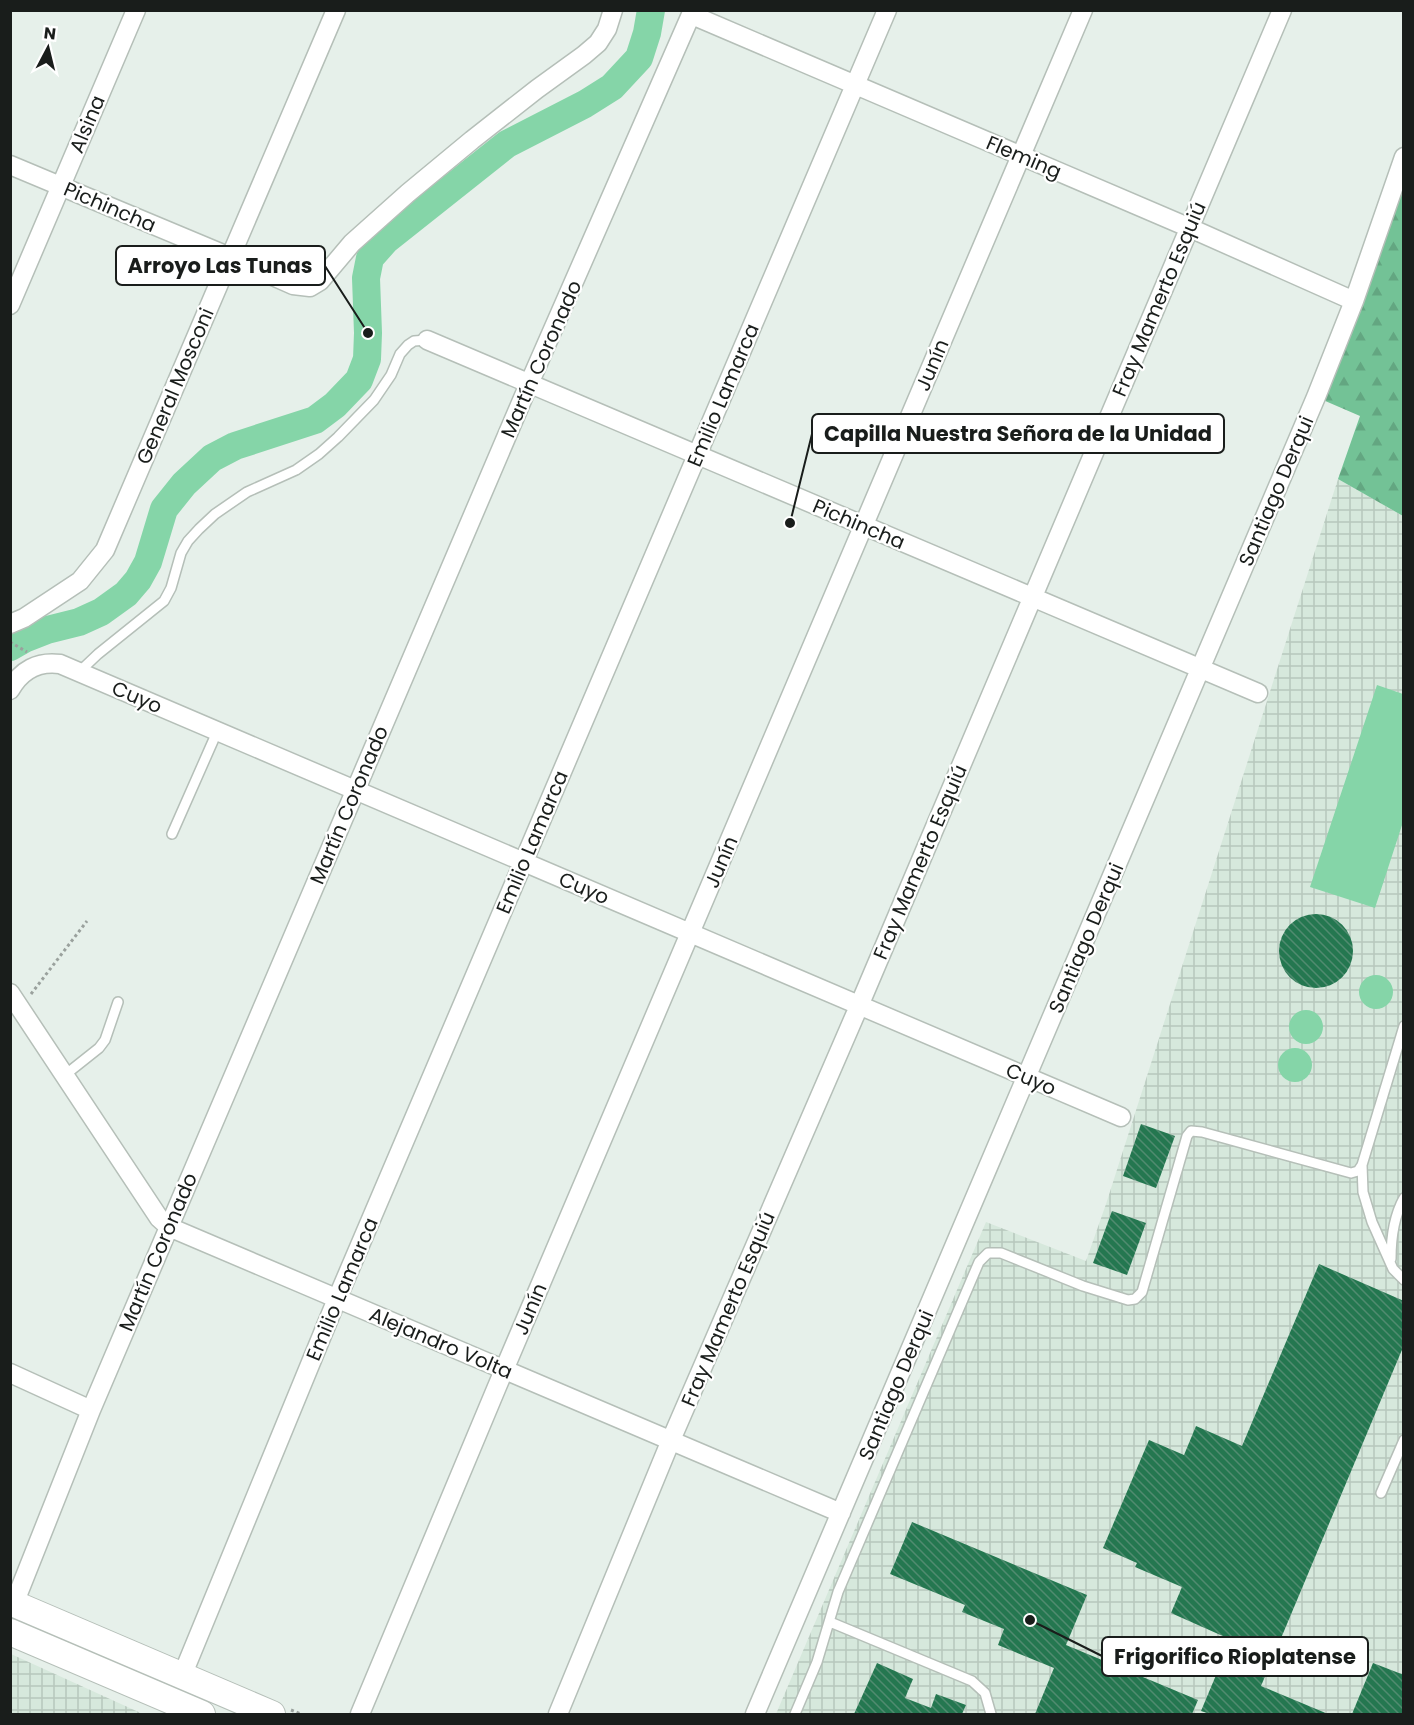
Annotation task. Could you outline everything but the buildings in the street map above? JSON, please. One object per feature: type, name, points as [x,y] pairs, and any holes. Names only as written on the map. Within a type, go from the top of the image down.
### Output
[{"type":"main road","points":[[12,1603],[272,1714]]},
{"type":"main road","points":[[10,1632],[202,1714]]},
{"type":"street","name":"Alsina","points":[[10,305],[136,10]]},
{"type":"street","name":"General Mosconi","points":[[10,624],[24,618],[80,581],[105,550],[336,10]]},
{"type":"street","name":"Pichincha","points":[[10,165],[293,285],[310,287],[320,281],[352,243],[408,192],[598,43],[608,29],[613,10]]},
{"type":"street","name":"Emilio Lamarca","points":[[182,1676],[337,1299],[887,10]]},
{"type":"street","name":"Junín","points":[[360,1714],[504,1370],[1083,10]]},
{"type":"street","name":"Fray Mamerto Esquiú","points":[[558,1714],[671,1440],[859,1006],[1282,10]]},
{"type":"street","name":"Fleming","points":[[693,13],[1354,301]]},
{"type":"street","name":"Martín Coronado","points":[[12,1603],[91,1410],[529,384],[693,13]]},
{"type":"street","name":"Santiago Derqui","points":[[755,1714],[1311,408],[1354,301],[1404,157]]},
{"type":"street","name":"Pichincha","points":[[427,340],[1258,693]]},
{"type":"street","name":"Cuyo","points":[[10,690],[15,681],[31,668],[46,662],[60,664],[1121,1117]]},
{"type":"street","name":"Alejandro Volta","points":[[15,999],[159,1218],[169,1227],[841,1513]]},
{"type":"street","points":[[10,1373],[91,1410]]},
{"type":"lane","points":[[79,672],[164,601],[171,588],[181,553],[199,529],[215,514],[247,492],[296,470],[319,454],[374,400],[391,375],[400,354],[408,345],[414,341],[427,340]]},
{"type":"lane","points":[[172,834],[217,732]]},
{"type":"lane","points":[[65,1075],[99,1048],[105,1040],[118,1002]]},
{"type":"lane","points":[[795,1714],[817,1662],[838,1592],[979,1262],[988,1253],[1002,1253],[1083,1286],[1128,1300],[1135,1299],[1142,1292],[1187,1136],[1191,1131],[1202,1132],[1350,1173],[1358,1171],[1362,1165],[1404,1026]]},
{"type":"lane","points":[[1362,1165],[1363,1192],[1371,1222],[1391,1265],[1404,1281]]},
{"type":"lane","points":[[1391,1265],[1391,1242],[1399,1208],[1404,1198]]},
{"type":"lane","points":[[1381,1494],[1404,1440]]},
{"type":"lane","points":[[830,1622],[972,1681],[985,1693],[991,1714]]},
{"type":"path","points":[[15,999],[30,994],[87,921]]},
{"type":"shaded area","points":[[1338,479],[1403,516],[1403,1714],[776,1714],[986,1222],[1086,1261]]},
{"type":"shaded area","points":[[1377,685],[1403,694],[1403,822],[1375,908],[1310,887]]},
{"type":"shaded area","points":[[1376,975],[1388,980],[1393,992],[1388,1004],[1376,1009],[1364,1004],[1359,992],[1364,980]]},
{"type":"shaded area","points":[[1306,1010],[1318,1015],[1323,1027],[1318,1039],[1306,1044],[1294,1039],[1289,1027],[1294,1015]]},
{"type":"shaded area","points":[[1295,1048],[1307,1053],[1312,1065],[1307,1077],[1295,1082],[1283,1077],[1278,1065],[1283,1053]]},
{"type":"shaded area","points":[[11,1654],[143,1714],[11,1714]]},
{"type":"green space","points":[[1403,150],[1403,516],[1338,479],[1360,416],[1316,397]]},
{"type":"waterway","points":[[10,647],[47,630],[79,622],[101,612],[126,594],[138,580],[148,562],[164,509],[184,484],[212,458],[235,446],[315,420],[335,405],[359,380],[367,359],[366,278],[370,258],[386,240],[507,144],[585,104],[612,87],[639,58],[651,10]]},
{"type":"place","name":"Arroyo Las Tunas","points":[[368,333]]},
{"type":"place","name":"Capilla Nuestra Señora de la Unidad","points":[[790,523]]},
{"type":"place","name":"Frigorifico Rioplatense","points":[[1030,1620]]}]
